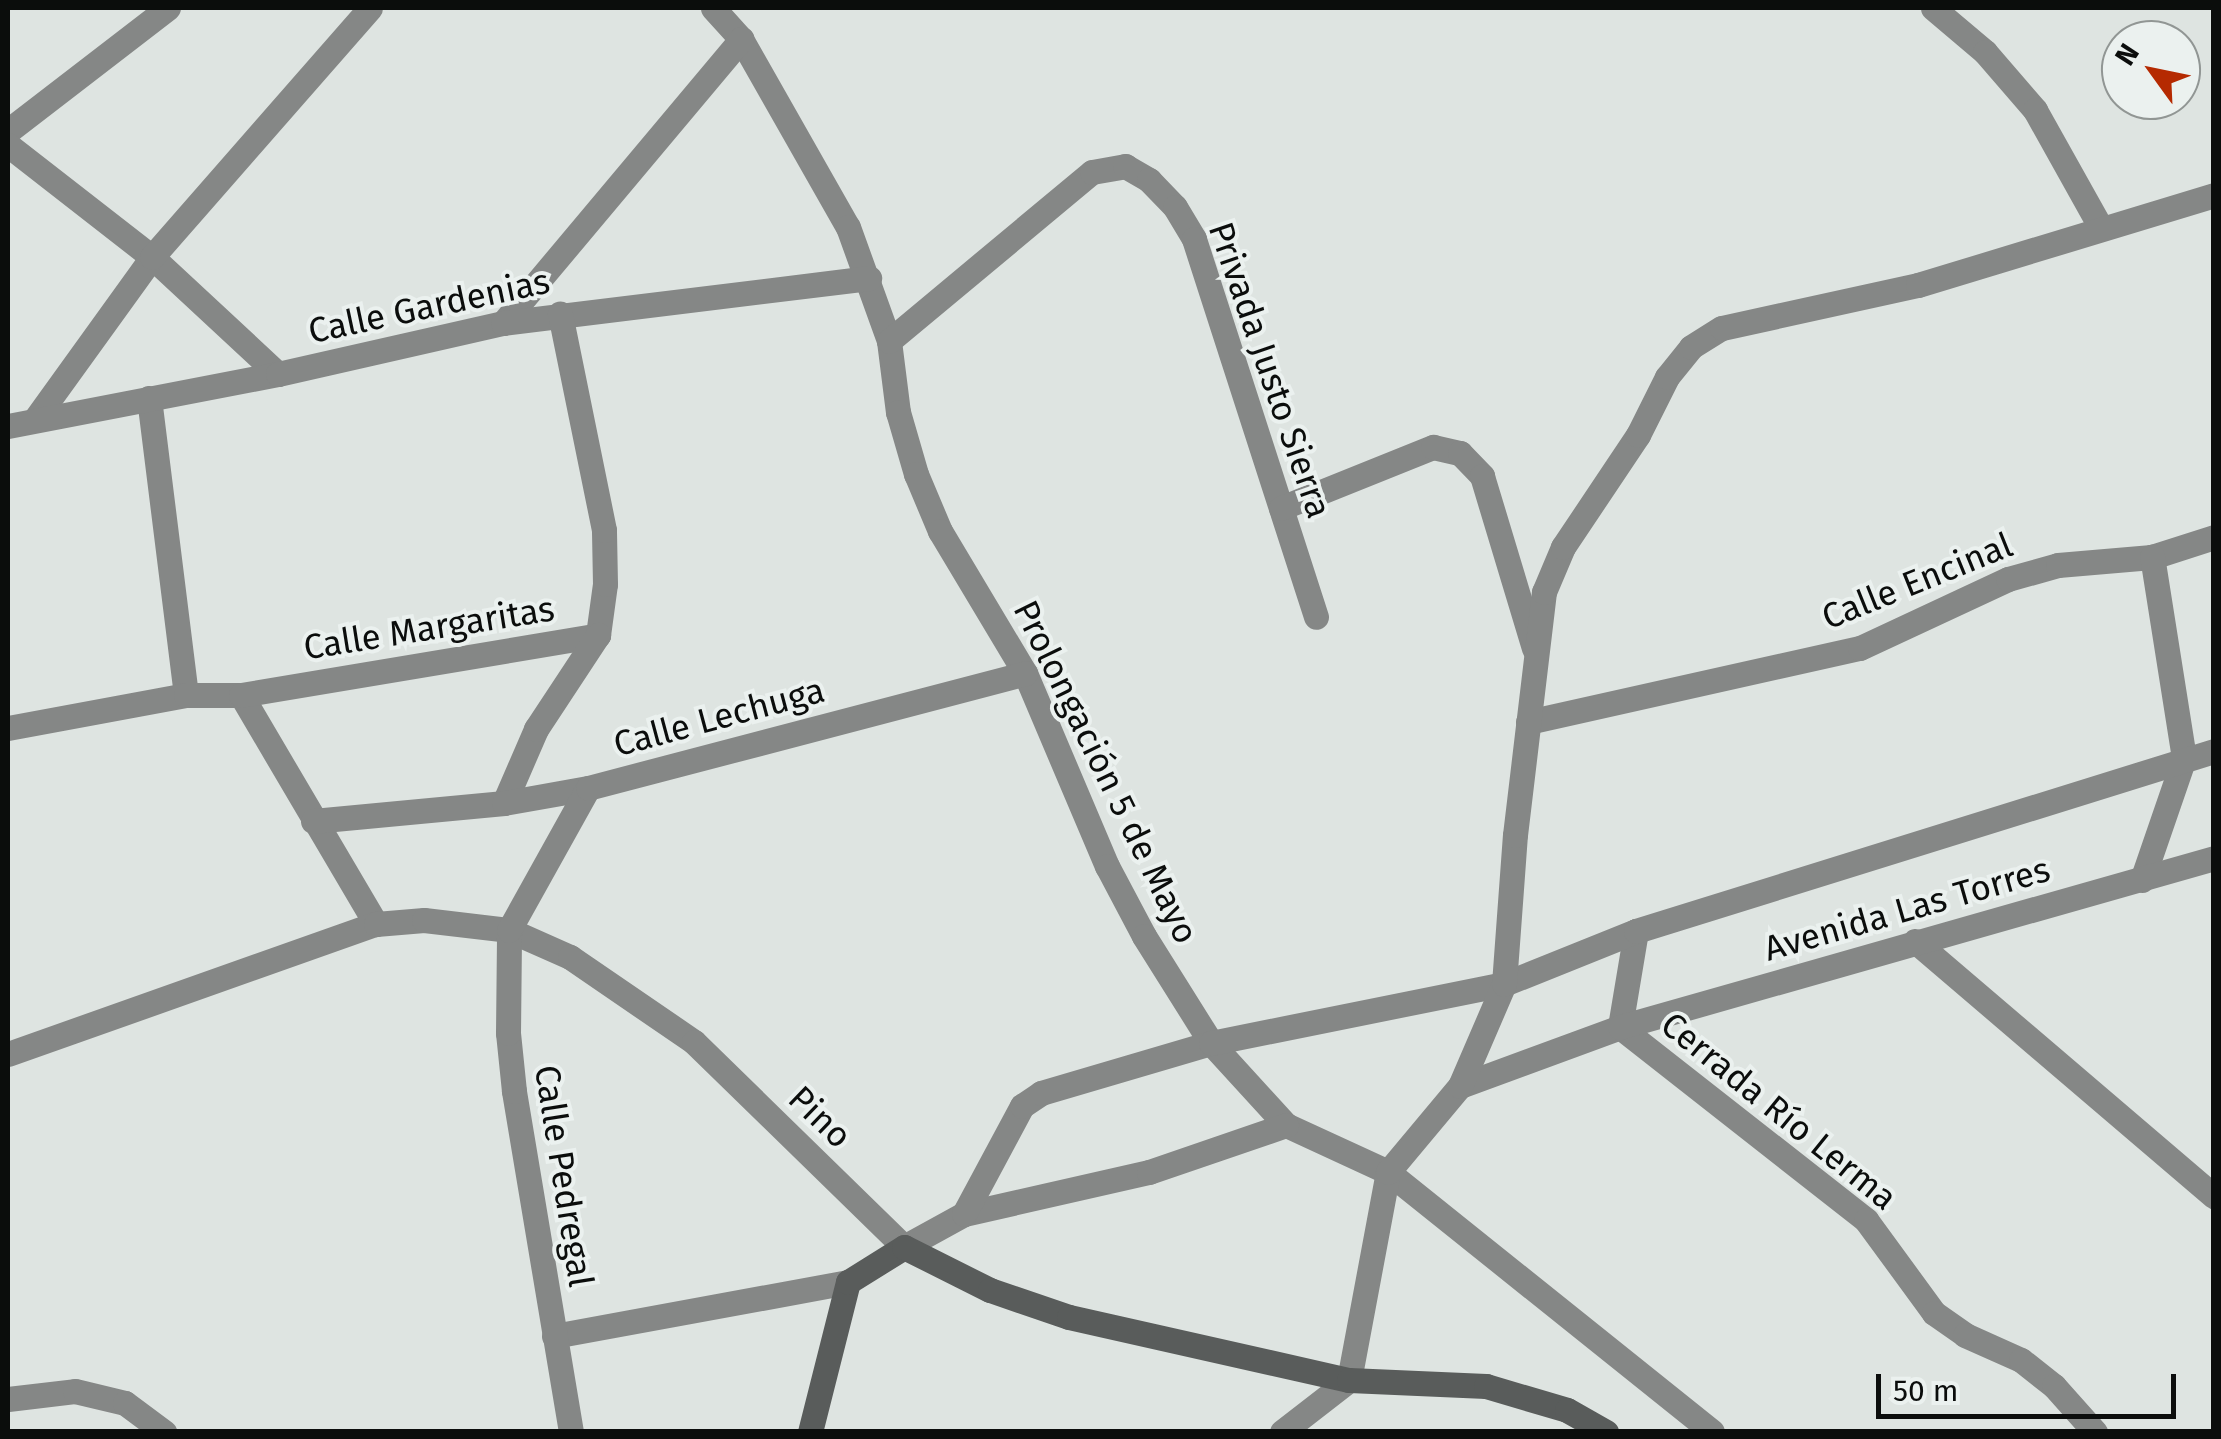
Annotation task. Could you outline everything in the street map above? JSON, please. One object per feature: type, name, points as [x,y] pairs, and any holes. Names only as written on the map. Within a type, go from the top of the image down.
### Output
[{"type":"street","points":[[8,130],[168,8]]},
{"type":"street","points":[[36,418],[152,257],[370,8]]},
{"type":"street","name":"Prolongación 5 de Mayo","points":[[713,8],[741,39],[848,227],[889,341],[898,412],[916,474],[940,531],[1025,673],[1107,866],[1144,936],[1211,1043],[1286,1125],[1388,1172],[1712,1432]]},
{"type":"street","points":[[1933,8],[1985,52],[2035,110],[2102,228]]},
{"type":"street","points":[[502,323],[741,39]]},
{"type":"street","points":[[8,145],[152,257],[278,374]]},
{"type":"street","name":"Privada Justo Sierra","points":[[889,341],[1092,172],[1125,166],[1149,180],[1175,206],[1194,238],[1316,617]]},
{"type":"street","points":[[1282,1432],[1349,1380],[1388,1172],[1460,1086],[1504,984],[1544,592],[1563,547],[1638,435],[1667,377],[1691,347],[1722,328],[1918,285],[2214,195]]},
{"type":"street","name":"Calle Gardenias","points":[[8,426],[278,374],[560,313],[869,278]]},
{"type":"street","name":"Calle Margaritas","points":[[8,728],[186,695],[241,695],[598,635],[605,584],[604,530],[560,313]]},
{"type":"street","points":[[149,398],[186,695]]},
{"type":"street","points":[[1281,508],[1432,447],[1460,453],[1482,476],[1538,662]]},
{"type":"street","name":"Calle Encinal","points":[[1528,722],[1860,648],[2008,579],[2058,565],[2152,558],[2214,537]]},
{"type":"street","points":[[2142,880],[2184,758],[2152,558]]},
{"type":"street","points":[[504,803],[536,729],[598,635]]},
{"type":"street","name":"Calle Lechuga","points":[[509,930],[588,788],[1025,673]]},
{"type":"street","points":[[241,695],[376,924]]},
{"type":"street","name":"Avenida Las Torres","points":[[964,1214],[1022,1106],[1041,1093],[1211,1043],[1504,984],[1636,931],[2214,751]]},
{"type":"street","points":[[313,821],[504,803],[588,788]]},
{"type":"street","name":"Avenida Las Torres","points":[[1460,1086],[1620,1027],[2214,858]]},
{"type":"street","name":"Pino","points":[[8,1054],[376,924],[424,920],[509,930],[570,958],[694,1042],[904,1247],[990,1290],[1069,1318],[1349,1380],[1486,1386],[1568,1410],[1606,1432]]},
{"type":"street","name":"Calle Pedregal","points":[[509,930],[508,1033],[514,1091],[571,1432]]},
{"type":"street","name":"Cerrada Río Lerma","points":[[1636,931],[1620,1027],[1866,1220],[1934,1313],[1965,1335],[2021,1360],[2054,1386],[2095,1432]]},
{"type":"street","points":[[1915,941],[2214,1196]]},
{"type":"street","points":[[554,1336],[848,1282],[964,1214],[1149,1172],[1286,1125]]},
{"type":"street","points":[[810,1432],[848,1282]]},
{"type":"street","points":[[8,1398],[74,1390],[125,1403],[156,1429]]}]
